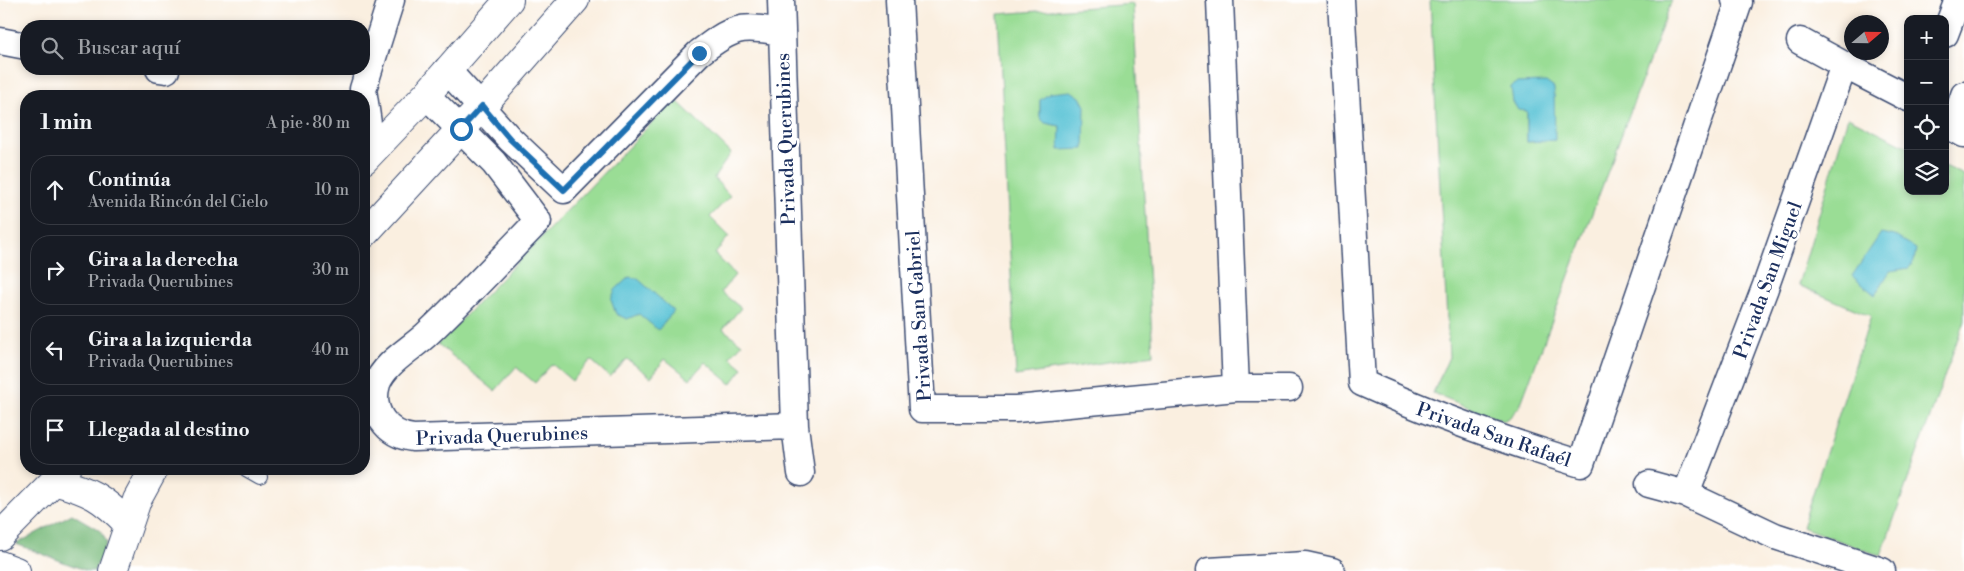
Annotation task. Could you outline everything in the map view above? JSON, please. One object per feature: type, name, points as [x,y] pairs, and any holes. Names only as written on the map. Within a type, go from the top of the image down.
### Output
[{"type":"street","points":[[370,67],[391,0]]},
{"type":"street","points":[[370,154],[426,95],[509,0]]},
{"type":"street","points":[[370,228],[576,0]]},
{"type":"street","name":"Privada Querubines","points":[[781,0],[795,426],[800,473]]},
{"type":"street","name":"Privada San Gabriel","points":[[899,0],[922,409],[1016,409],[1236,388],[1289,388]]},
{"type":"street","points":[[1220,0],[1236,388]]},
{"type":"street","name":"Privada San Rafaél","points":[[1342,0],[1362,382],[1420,409],[1504,440],[1581,464],[1739,2],[1735,0]]},
{"type":"street","points":[[1949,24],[1958,0]]},
{"type":"street","name":"Privada Querubines","points":[[447,70],[482,106],[510,139],[564,190],[699,53],[718,39],[738,29],[782,32]]},
{"type":"street","points":[[0,41],[20,45]]},
{"type":"street","points":[[1800,41],[1904,96]]},
{"type":"street","name":"Privada San Miguel","points":[[1686,494],[1765,288],[1844,65]]},
{"type":"street","points":[[363,90],[367,75]]},
{"type":"street","name":"Privada Querubines","points":[[426,95],[494,163],[538,221],[427,335],[388,366],[377,383],[375,407],[385,425],[404,437],[413,438],[795,426]]},
{"type":"street","points":[[1964,95],[1953,128],[1964,134]]},
{"type":"street","points":[[0,536],[60,475],[109,504],[128,524]]},
{"type":"street","points":[[113,571],[137,500],[151,475]]},
{"type":"street","points":[[1649,484],[1686,494],[1774,536],[1882,571]]},
{"type":"street","points":[[0,565],[16,571]]},
{"type":"street","points":[[1209,571],[1305,565],[1332,571]]},
{"type":"lane","points":[[256,475],[260,477]]},
{"type":"green space","points":[[1430,0],[1672,0],[1520,406],[1510,417],[1503,421],[1433,393],[1449,357]],"holes":[[[1527,110],[1555,140],[1527,142]]]},
{"type":"green space","points":[[1133,4],[1153,355],[1016,376],[998,14]],"holes":[[[1045,98],[1084,149],[1060,126],[1046,123],[1040,118],[1040,100]]]},
{"type":"green space","points":[[675,99],[731,153],[714,178],[730,196],[710,217],[729,236],[715,254],[735,275],[721,292],[741,308],[723,329],[742,344],[730,357],[743,368],[731,384],[705,362],[690,379],[665,359],[651,377],[627,359],[610,377],[591,360],[572,381],[552,364],[535,383],[516,367],[495,391],[438,344]]},
{"type":"green space","points":[[1848,117],[1904,145],[1904,195],[1949,195],[1949,168],[1964,175],[1964,321],[1881,556],[1802,527],[1871,316],[1798,285]]},
{"type":"green space","points":[[72,514],[101,531],[107,543],[94,571],[87,571],[16,544]]},
{"type":"water","points":[[1546,82],[1554,88],[1555,140],[1527,142],[1527,111],[1518,110],[1513,102],[1511,87],[1517,83]]},
{"type":"water","points":[[1071,91],[1080,97],[1085,106],[1084,149],[1059,150],[1060,126],[1045,123],[1040,118],[1040,100],[1050,93]]},
{"type":"water","points":[[1881,233],[1895,236],[1916,249],[1914,261],[1909,268],[1890,271],[1875,295],[1852,276]]},
{"type":"water","points":[[629,277],[638,279],[674,311],[658,330],[639,314],[627,319],[616,314],[611,300],[615,290]]},
{"type":"route","points":[[461,129],[482,106],[510,139],[564,190],[699,53]]}]
